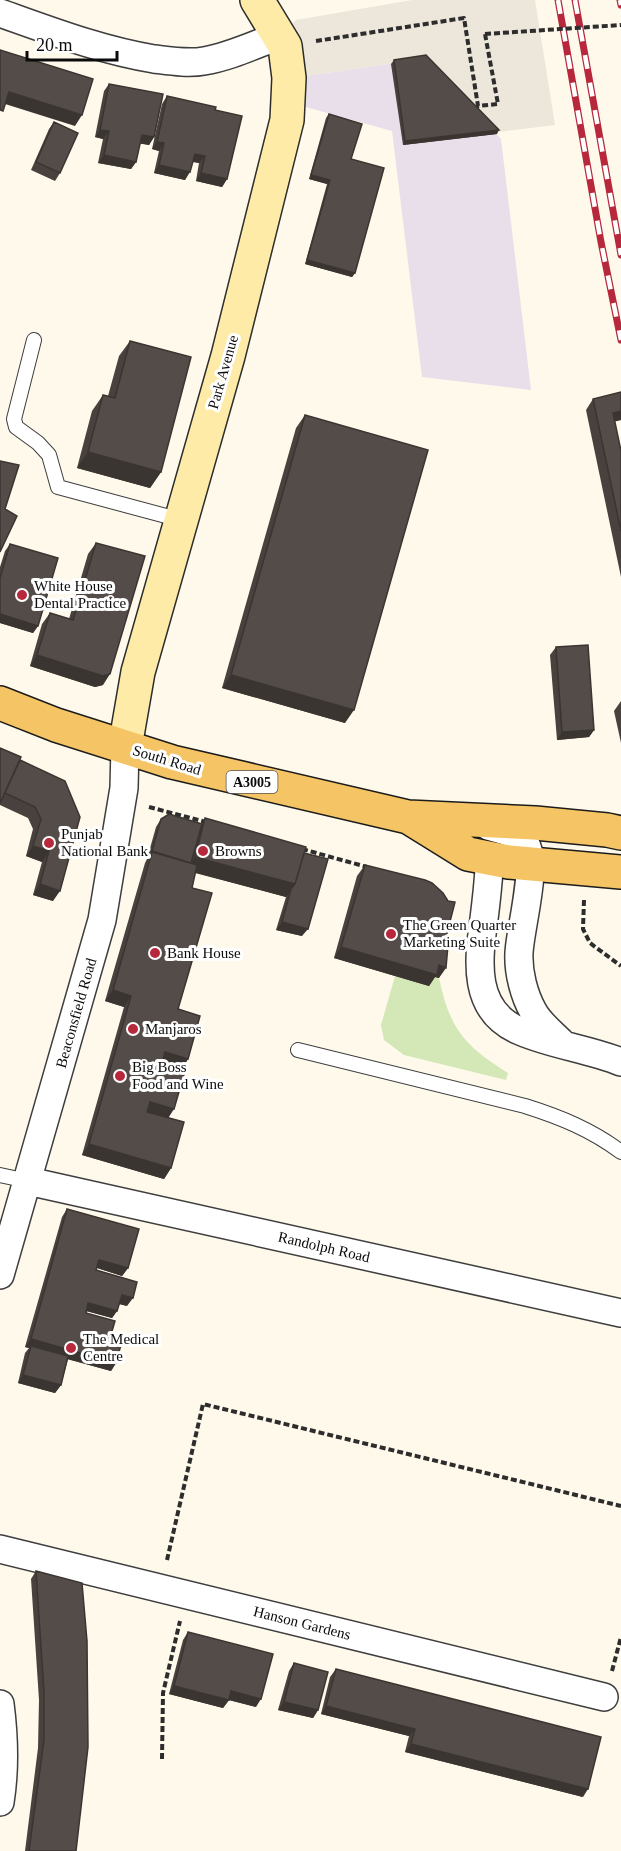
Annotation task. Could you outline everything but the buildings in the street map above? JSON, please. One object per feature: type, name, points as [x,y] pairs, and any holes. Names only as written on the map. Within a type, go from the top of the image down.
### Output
[{"type":"main road","name":"South Road","points":[[0,703],[56,725],[214,773],[408,817],[535,823],[621,833]]},
{"type":"main road","name":"South Road","points":[[408,817],[468,854],[531,864],[621,872]]},
{"type":"street","name":"Park Avenue","points":[[125,747],[138,672],[228,356],[282,142],[289,96],[282,41],[256,0]]},
{"type":"street","points":[[0,13],[92,45],[132,55],[188,63],[282,41]]},
{"type":"street","name":"Beaconsfield Road","points":[[0,1275],[102,920],[122,801],[125,747]]},
{"type":"street","points":[[464,819],[517,835],[526,844],[531,864],[518,955],[522,979],[534,1014],[562,1043]]},
{"type":"street","points":[[486,857],[489,869],[479,959],[481,983],[486,1001],[502,1020],[519,1031],[621,1062]]},
{"type":"street","name":"Randolph Road","points":[[28,1181],[621,1313]]},
{"type":"street","name":"Hanson Gardens","points":[[0,1549],[604,1697]]},
{"type":"street","points":[[0,1704],[2,1788],[0,1802]]},
{"type":"lane","points":[[34,340],[14,419],[16,428],[38,443],[49,455],[58,487],[181,520]]},
{"type":"lane","points":[[298,1050],[525,1106],[583,1127],[621,1152]]},
{"type":"lane","points":[[0,1174],[28,1181]]},
{"type":"path","points":[[282,41],[464,18],[478,106],[498,104],[485,34],[621,25]]},
{"type":"path","points":[[122,801],[214,824]]},
{"type":"path","points":[[291,846],[367,867]]},
{"type":"path","points":[[584,891],[583,929],[590,943],[621,966]]},
{"type":"path","points":[[160,1588],[203,1404],[621,1506]]},
{"type":"path","points":[[162,1759],[163,1693],[187,1594]]},
{"type":"shaded area","points":[[412,0],[535,0],[555,125],[497,132],[423,59],[291,78],[278,36],[296,20]]},
{"type":"shaded area","points":[[423,59],[501,139],[531,390],[422,377],[392,131],[295,104],[291,78]]},
{"type":"green space","points":[[395,976],[429,985],[431,976],[439,978],[454,1024],[470,1045],[508,1073],[506,1080],[404,1055],[384,1040],[381,1025]]},
{"type":"railway","points":[[558,0],[601,242],[621,340]]},
{"type":"railway","points":[[575,0],[621,255]]},
{"type":"railway","points":[[620,0],[621,5]]},
{"type":"place","name":"White House Dental Practice","points":[[22,595]]},
{"type":"place","name":"Punjab National Bank","points":[[49,843]]},
{"type":"place","name":"Browns","points":[[203,851]]},
{"type":"place","name":"The Green Quarter Marketing Suite","points":[[391,934]]},
{"type":"place","name":"Bank House","points":[[155,953]]},
{"type":"place","name":"Manjaros","points":[[133,1029]]},
{"type":"place","name":"Big Boss Food and Wine","points":[[120,1076]]},
{"type":"place","name":"The Medical Centre","points":[[71,1348]]}]
